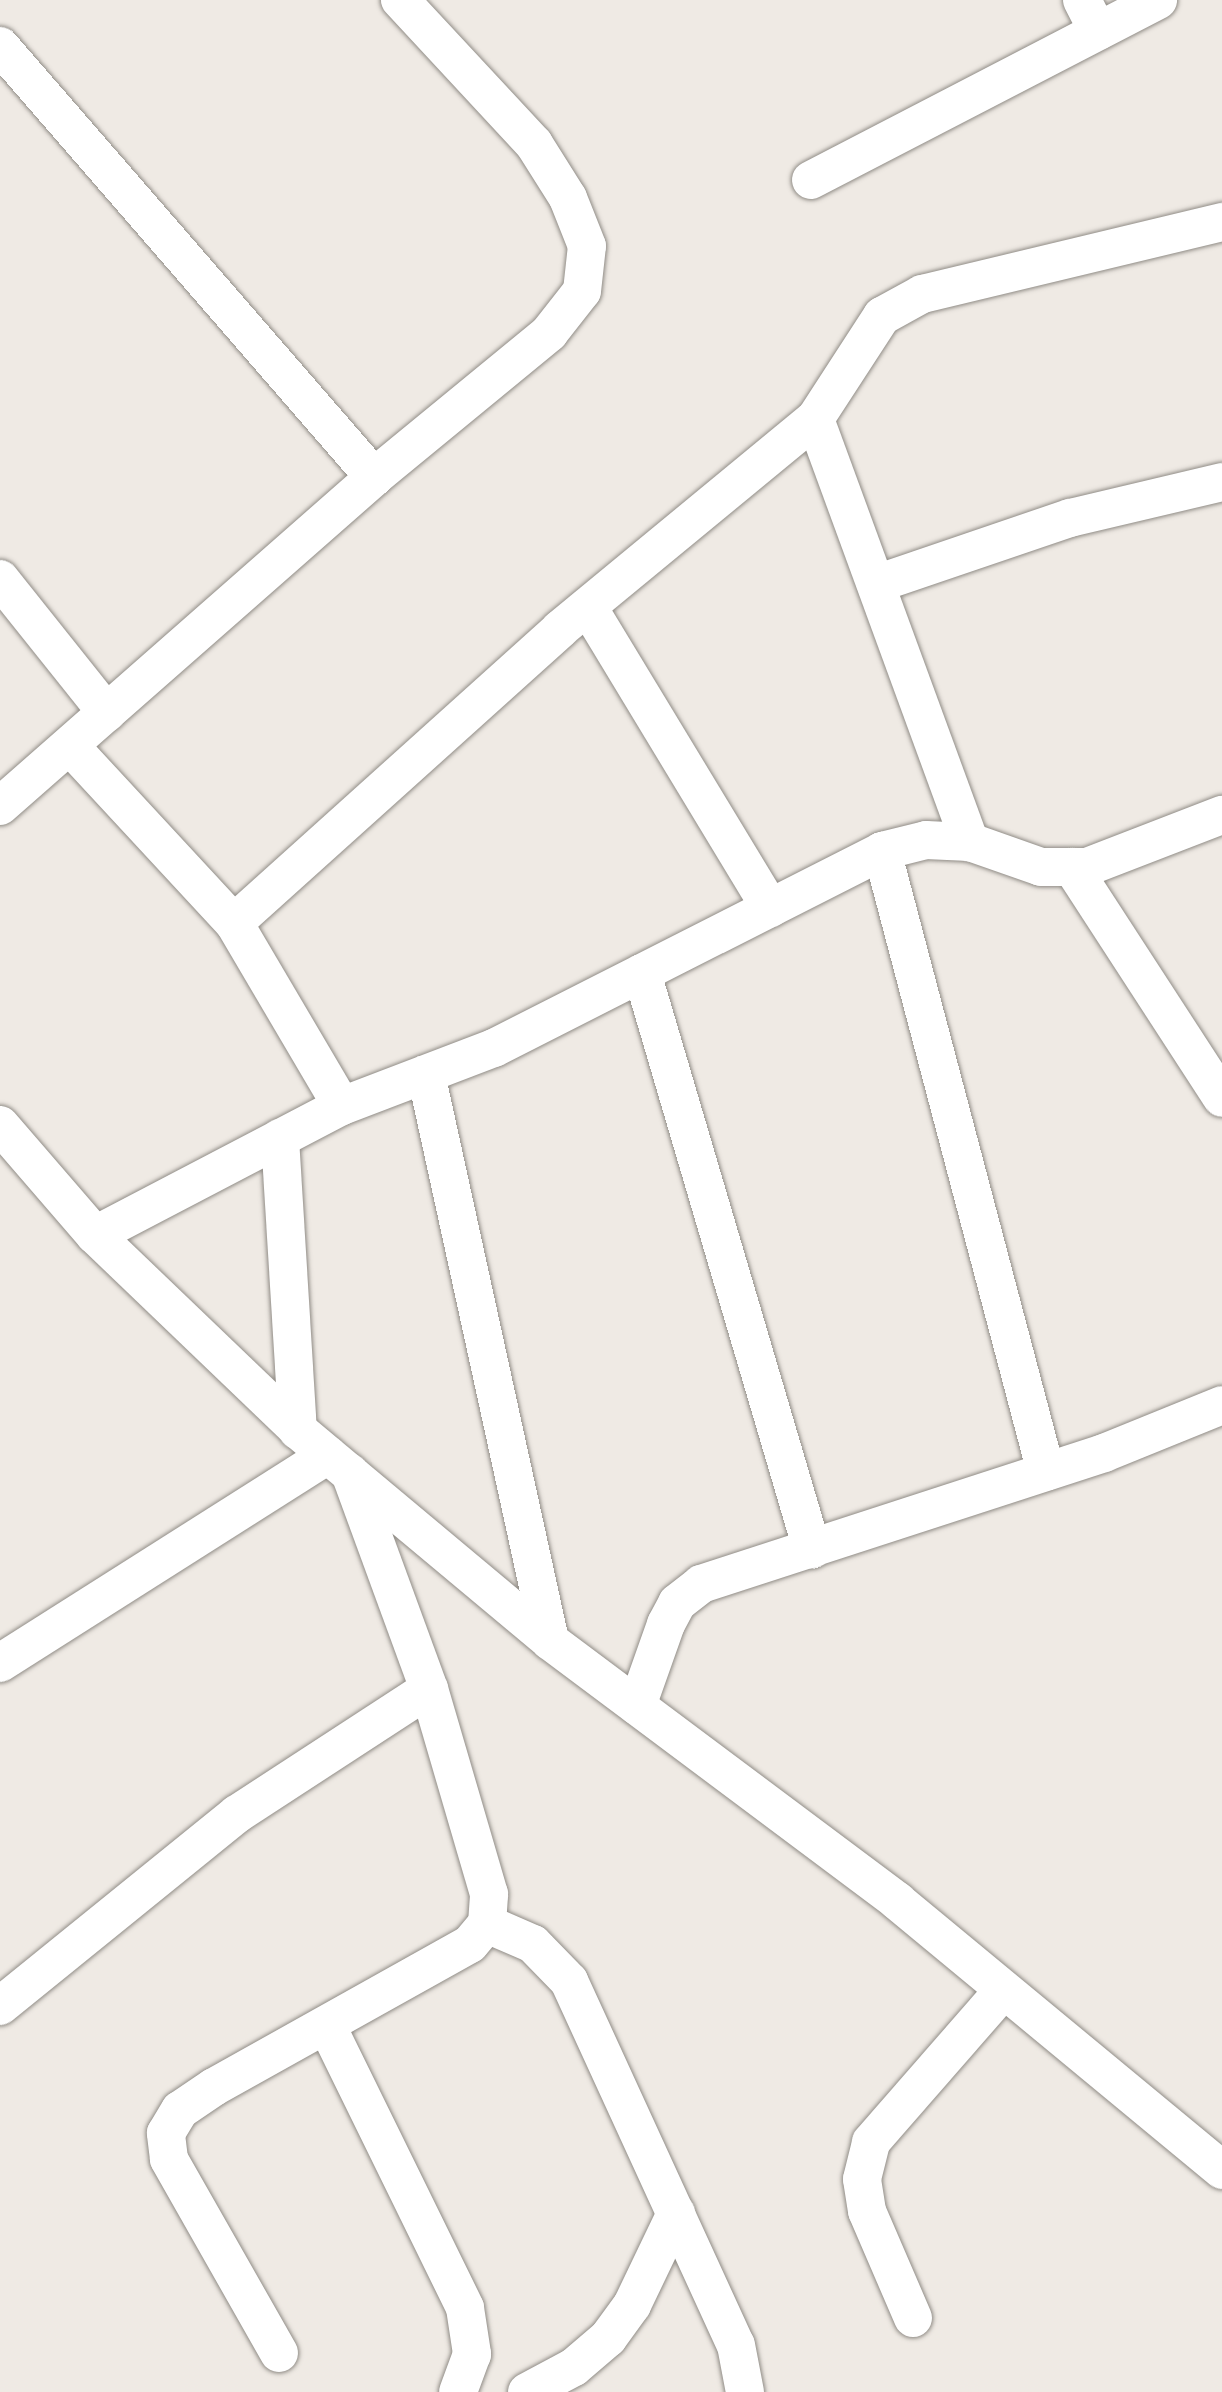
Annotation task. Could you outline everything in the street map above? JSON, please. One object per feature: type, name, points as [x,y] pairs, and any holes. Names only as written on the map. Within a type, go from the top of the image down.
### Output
[{"type":"street","points":[[0,806],[374,477],[549,333],[582,291],[587,246],[568,198],[534,144],[400,0]]},
{"type":"street","points":[[811,180],[1090,15],[1158,0]]},
{"type":"street","points":[[0,46],[374,477]]},
{"type":"street","points":[[234,923],[588,607],[815,419],[882,316],[922,294],[1222,222]]},
{"type":"street","points":[[815,419],[971,842]]},
{"type":"street","points":[[876,584],[1070,518],[1222,482]]},
{"type":"street","points":[[0,579],[107,713]]},
{"type":"street","points":[[588,607],[771,908]]},
{"type":"street","points":[[70,746],[234,923],[342,1107]]},
{"type":"street","points":[[95,1235],[342,1107],[494,1048],[882,851],[926,840],[971,842],[1041,867],[1072,867],[1128,854],[1222,815]]},
{"type":"street","points":[[882,851],[1046,1472]]},
{"type":"street","points":[[1072,867],[1222,1098]]},
{"type":"street","points":[[642,973],[812,1549]]},
{"type":"street","points":[[426,1074],[551,1641]]},
{"type":"street","points":[[0,1125],[95,1235],[298,1430],[551,1641],[897,1901],[1002,1992],[1222,2170]]},
{"type":"street","points":[[280,1138],[298,1430]]},
{"type":"street","points":[[637,1706],[677,1603],[701,1584],[1046,1472],[1222,1405]]},
{"type":"street","points":[[0,1663],[339,1464]]},
{"type":"street","points":[[279,2353],[169,2159],[166,2133],[180,2110],[214,2087],[470,1944],[487,1924],[489,1894],[429,1689],[339,1464]]},
{"type":"street","points":[[0,2006],[237,1814],[429,1689]]},
{"type":"street","points":[[487,1924],[533,1944],[569,1981],[736,2344],[745,2392]]},
{"type":"street","points":[[913,2318],[867,2211],[862,2179],[871,2142],[1002,1992]]},
{"type":"street","points":[[327,2026],[465,2308],[472,2354],[458,2392]]},
{"type":"street","points":[[527,2392],[574,2367],[608,2339],[632,2305],[676,2213]]}]
